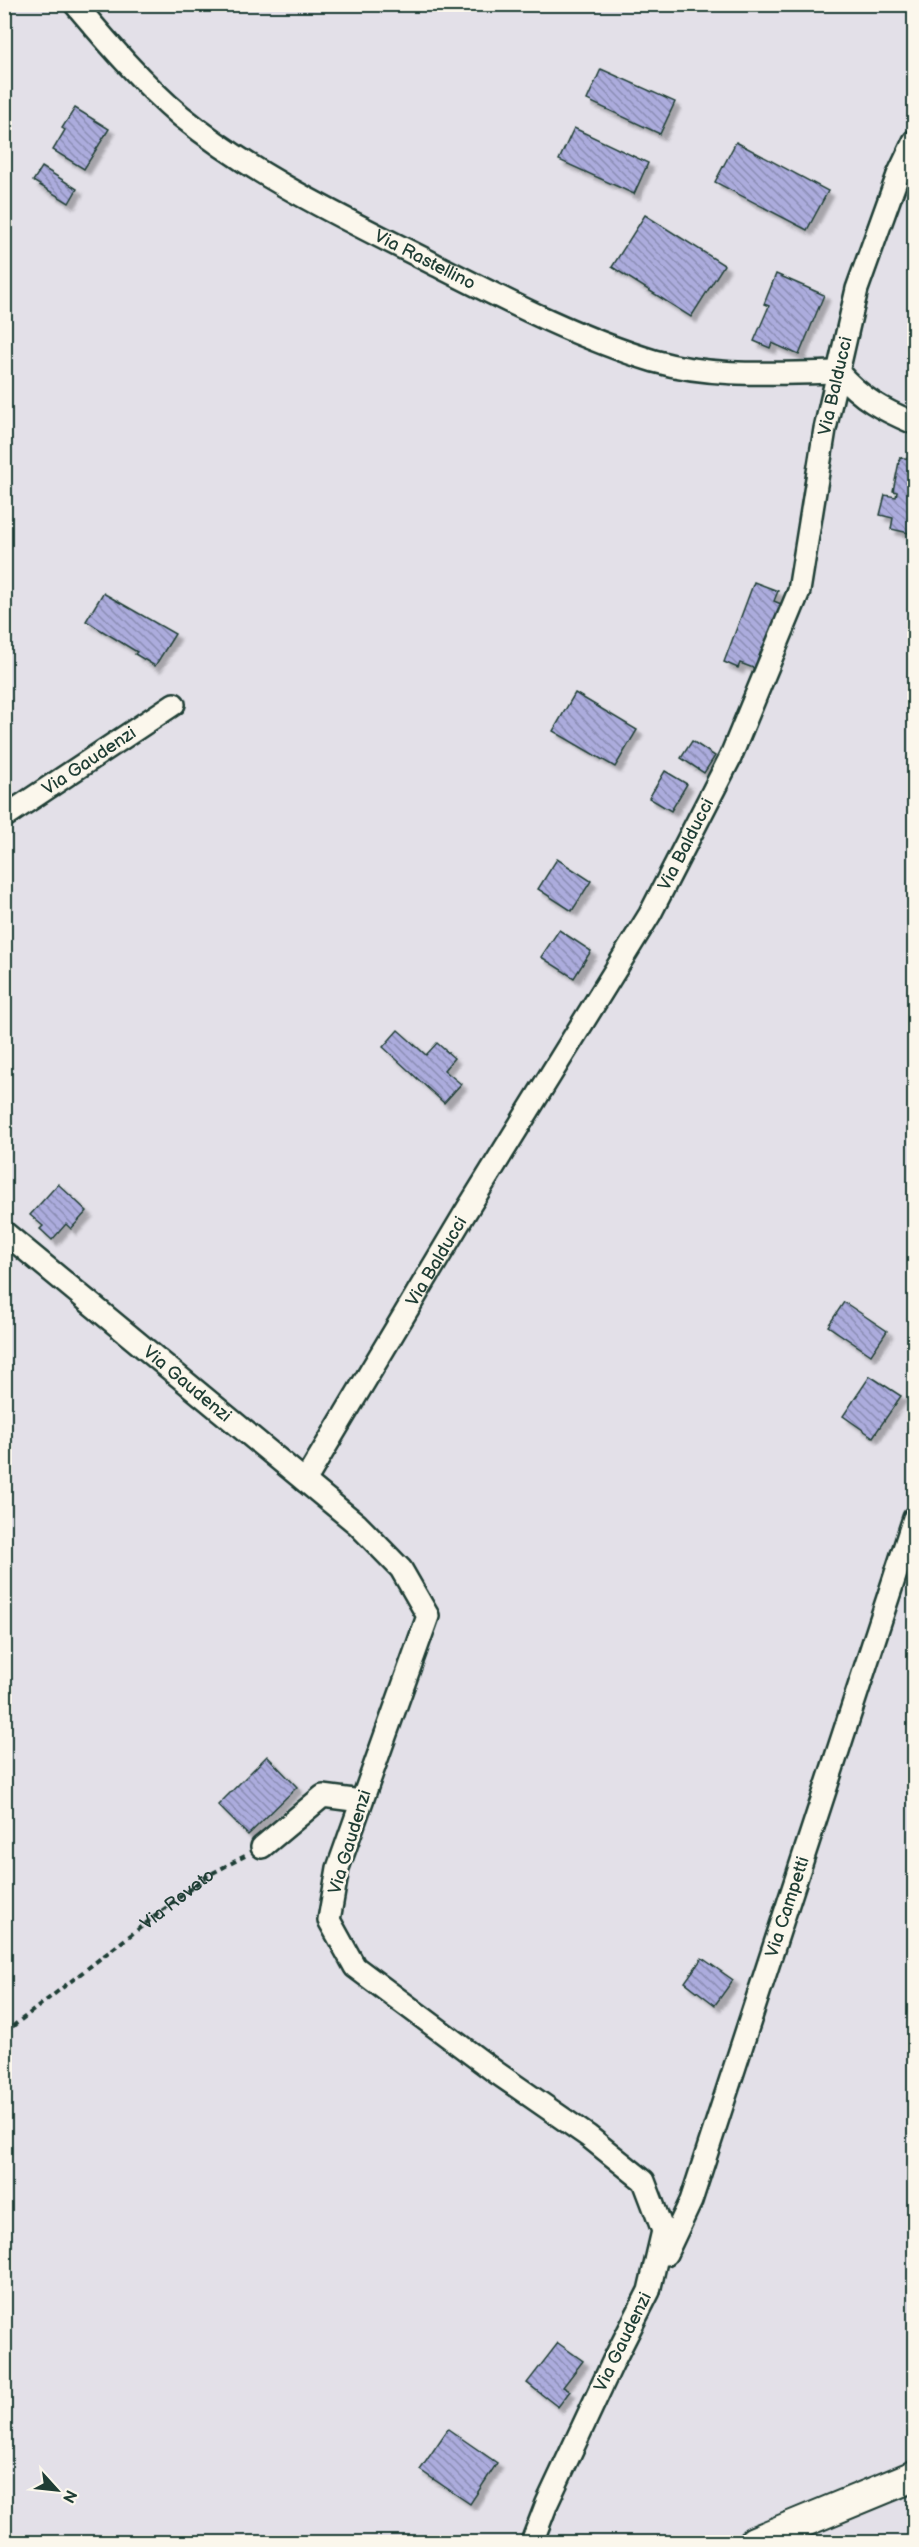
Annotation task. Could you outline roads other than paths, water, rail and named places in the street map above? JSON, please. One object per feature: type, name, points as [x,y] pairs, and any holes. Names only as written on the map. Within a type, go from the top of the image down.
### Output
[{"type":"street","name":"Via Rastellino","points":[[75,4],[107,43],[181,115],[252,167],[313,202],[538,317],[654,361],[714,372],[838,372]]},
{"type":"street","name":"Via Balducci","points":[[304,1481],[465,1212],[650,914],[730,758],[799,591],[825,429],[857,289],[898,175],[915,141]]},
{"type":"street","points":[[838,372],[854,391],[883,410],[915,423]]},
{"type":"street","name":"Via Gaudenzi","points":[[4,817],[174,704]]},
{"type":"street","name":"Via Gaudenzi","points":[[4,1232],[357,1524],[401,1569],[428,1616],[338,1868],[329,1920],[355,1967],[497,2073],[588,2136],[644,2181],[663,2231],[649,2291],[547,2503],[532,2542]]},
{"type":"street","name":"Via Campetti","points":[[649,2291],[690,2200],[915,1518]]},
{"type":"street","points":[[262,1847],[323,1796],[361,1801]]},
{"type":"street","points":[[754,2542],[915,2476]]}]
